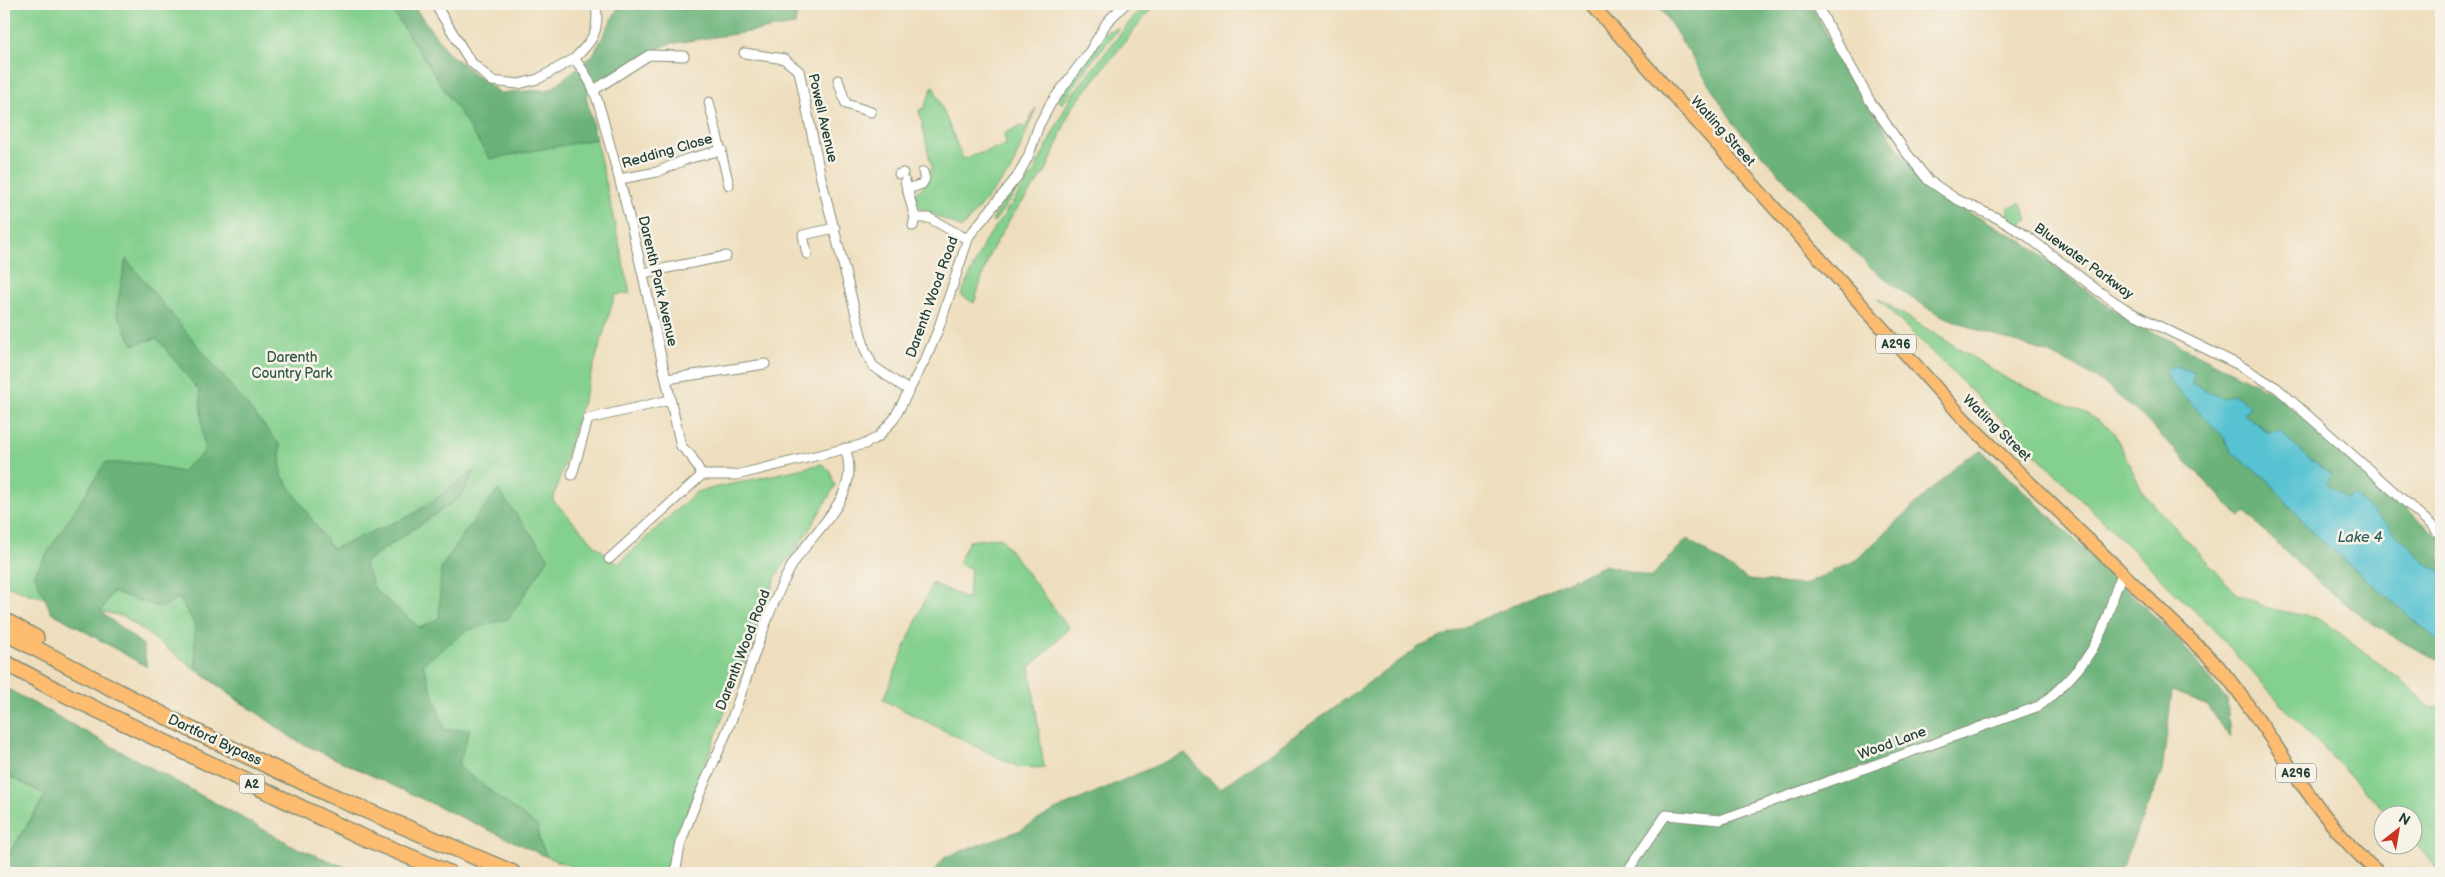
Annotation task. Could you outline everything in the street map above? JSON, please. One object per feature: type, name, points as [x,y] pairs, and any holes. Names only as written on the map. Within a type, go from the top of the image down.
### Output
[{"type":"highway","name":"A2","points":[[4,620],[273,767]]},
{"type":"highway","name":"Dartford Bypass","points":[[4,632],[192,730],[346,802],[513,873]]},
{"type":"highway","name":"Dartford Bypass","points":[[4,662],[56,690],[342,827],[449,873]]},
{"type":"main road","name":"Watling Street","points":[[1590,4],[1965,420],[2220,667],[2240,691],[2318,806],[2357,854],[2380,873]]},
{"type":"street","points":[[435,4],[470,60],[492,81],[519,84],[538,79],[574,59],[592,40],[598,16],[596,4]]},
{"type":"street","name":"Darenth Wood Road","points":[[675,873],[681,841],[731,722],[782,585],[802,549],[832,515],[843,498],[848,465],[845,448],[868,442],[884,432],[894,419],[934,339],[967,239],[1020,173],[1038,127],[1051,104],[1090,51],[1107,22],[1125,4]]},
{"type":"street","name":"Bluewater Parkway","points":[[1816,4],[1870,102],[1907,155],[1928,180],[1956,199],[2021,232],[2096,290],[2130,312],[2239,365],[2277,388],[2438,530],[2441,538]]},
{"type":"street","name":"Powell Avenue","points":[[744,53],[784,59],[799,71],[821,178],[868,360],[872,366],[887,378],[908,390]]},
{"type":"street","points":[[594,90],[649,55],[684,56]]},
{"type":"street","name":"Darenth Park Avenue","points":[[574,59],[586,72],[594,90],[620,179],[681,446],[691,456],[702,475]]},
{"type":"street","points":[[838,80],[845,103],[871,112]]},
{"type":"street","name":"Redding Close","points":[[709,102],[729,185]]},
{"type":"street","name":"Redding Close","points":[[620,179],[657,172],[688,158],[722,150]]},
{"type":"street","points":[[923,172],[925,178],[922,184],[904,179],[914,222],[929,218],[967,239]]},
{"type":"street","points":[[807,254],[803,235],[835,228]]},
{"type":"street","points":[[643,273],[726,256]]},
{"type":"street","points":[[667,379],[765,364]]},
{"type":"street","points":[[572,475],[588,419],[670,400]]},
{"type":"street","points":[[609,559],[702,475],[736,475],[845,448]]},
{"type":"street","name":"Wood Lane","points":[[1626,873],[1666,815],[1720,820],[2040,706],[2064,686],[2088,657],[2102,630],[2123,572]]},
{"type":"green space","name":"Darenth Country Park","points":[[4,4],[394,4],[491,155],[596,139],[630,293],[615,295],[553,500],[597,547],[618,564],[696,492],[822,464],[830,471],[835,486],[808,532],[777,574],[664,873],[589,873],[547,857],[539,840],[293,734],[240,702],[125,617],[29,594],[4,584]]},
{"type":"green space","points":[[388,4],[412,4],[449,54],[500,93],[551,89],[593,55],[620,4],[798,4],[795,25],[668,44],[604,79],[586,96],[596,139],[490,159]]},
{"type":"green space","points":[[1144,4],[1155,4],[1071,109],[1046,171],[1011,217],[990,253],[974,303],[961,295],[985,241],[1033,174],[1071,96]]},
{"type":"green space","points":[[1658,4],[1810,4],[1852,78],[1903,156],[1925,184],[1957,208],[1981,218],[2027,244],[2099,300],[2145,328],[2276,394],[2441,539],[2441,572],[2430,566],[2354,495],[2348,501],[2326,483],[2331,475],[2244,414],[2251,406],[2223,398],[2191,383],[2195,373],[2175,366],[2201,411],[2223,436],[2233,454],[2267,479],[2316,536],[2441,643],[2441,660],[2415,649],[2389,634],[2362,616],[2311,576],[2246,512],[2241,517],[2236,513],[2143,417],[2102,382],[2073,365],[2043,351],[1975,329],[1940,315],[1910,297],[1870,267],[1814,212],[1735,125]]},
{"type":"green space","points":[[1119,28],[1092,61],[1063,103],[1061,103],[1058,100],[1105,32]]},
{"type":"green space","points":[[933,86],[963,159],[1006,145],[1004,133],[1022,126],[1025,128],[1036,108],[1011,170],[962,228],[920,208],[915,193],[925,185],[927,171],[932,169],[919,110],[924,108]]},
{"type":"green space","points":[[1035,144],[1040,148],[1031,167],[994,222],[992,221]]},
{"type":"green space","points":[[2020,202],[2028,220],[2019,225],[2009,217],[2008,208]]},
{"type":"green space","points":[[126,259],[280,445],[281,474],[332,549],[412,515],[476,470],[462,496],[364,563],[375,590],[420,628],[439,618],[441,568],[466,530],[498,490],[549,558],[508,619],[467,630],[423,664],[445,730],[470,729],[458,766],[538,827],[539,840],[547,857],[295,740],[196,669],[194,623],[179,598],[161,608],[112,592],[101,612],[143,645],[147,667],[51,612],[34,574],[105,463],[142,463],[181,472],[204,452],[200,392],[157,338],[133,345],[116,311]]},
{"type":"green space","points":[[1877,298],[2009,380],[2086,413],[2113,431],[2144,494],[2237,594],[2268,608],[2321,619],[2401,680],[2431,708],[2441,706],[2441,873],[2422,851],[2422,804],[2378,804],[2292,716],[2214,630]]},
{"type":"green space","points":[[1982,451],[2176,637],[2227,700],[2230,738],[2208,706],[2172,691],[2162,772],[2119,873],[933,873],[945,857],[1021,830],[1055,810],[1185,753],[1219,789],[1419,647],[1605,565],[1651,577],[1687,539],[1748,580],[1803,585],[1856,560],[1964,459]]},
{"type":"green space","points":[[1000,537],[1069,628],[1030,668],[1044,768],[1018,767],[883,700],[932,583],[968,599],[971,569],[958,563],[969,541]]},
{"type":"green space","points":[[4,687],[297,848],[361,873],[4,873],[4,862],[46,795],[4,774]]},
{"type":"green space","points":[[4,774],[46,794],[4,862]]},
{"type":"water","name":"Lake 4","points":[[2175,366],[2195,372],[2191,383],[2223,398],[2233,394],[2251,406],[2244,414],[2268,432],[2280,431],[2307,457],[2331,475],[2327,483],[2347,500],[2354,494],[2430,566],[2441,572],[2441,643],[2316,536],[2267,479],[2233,454],[2223,436],[2171,383],[2165,369]]}]
